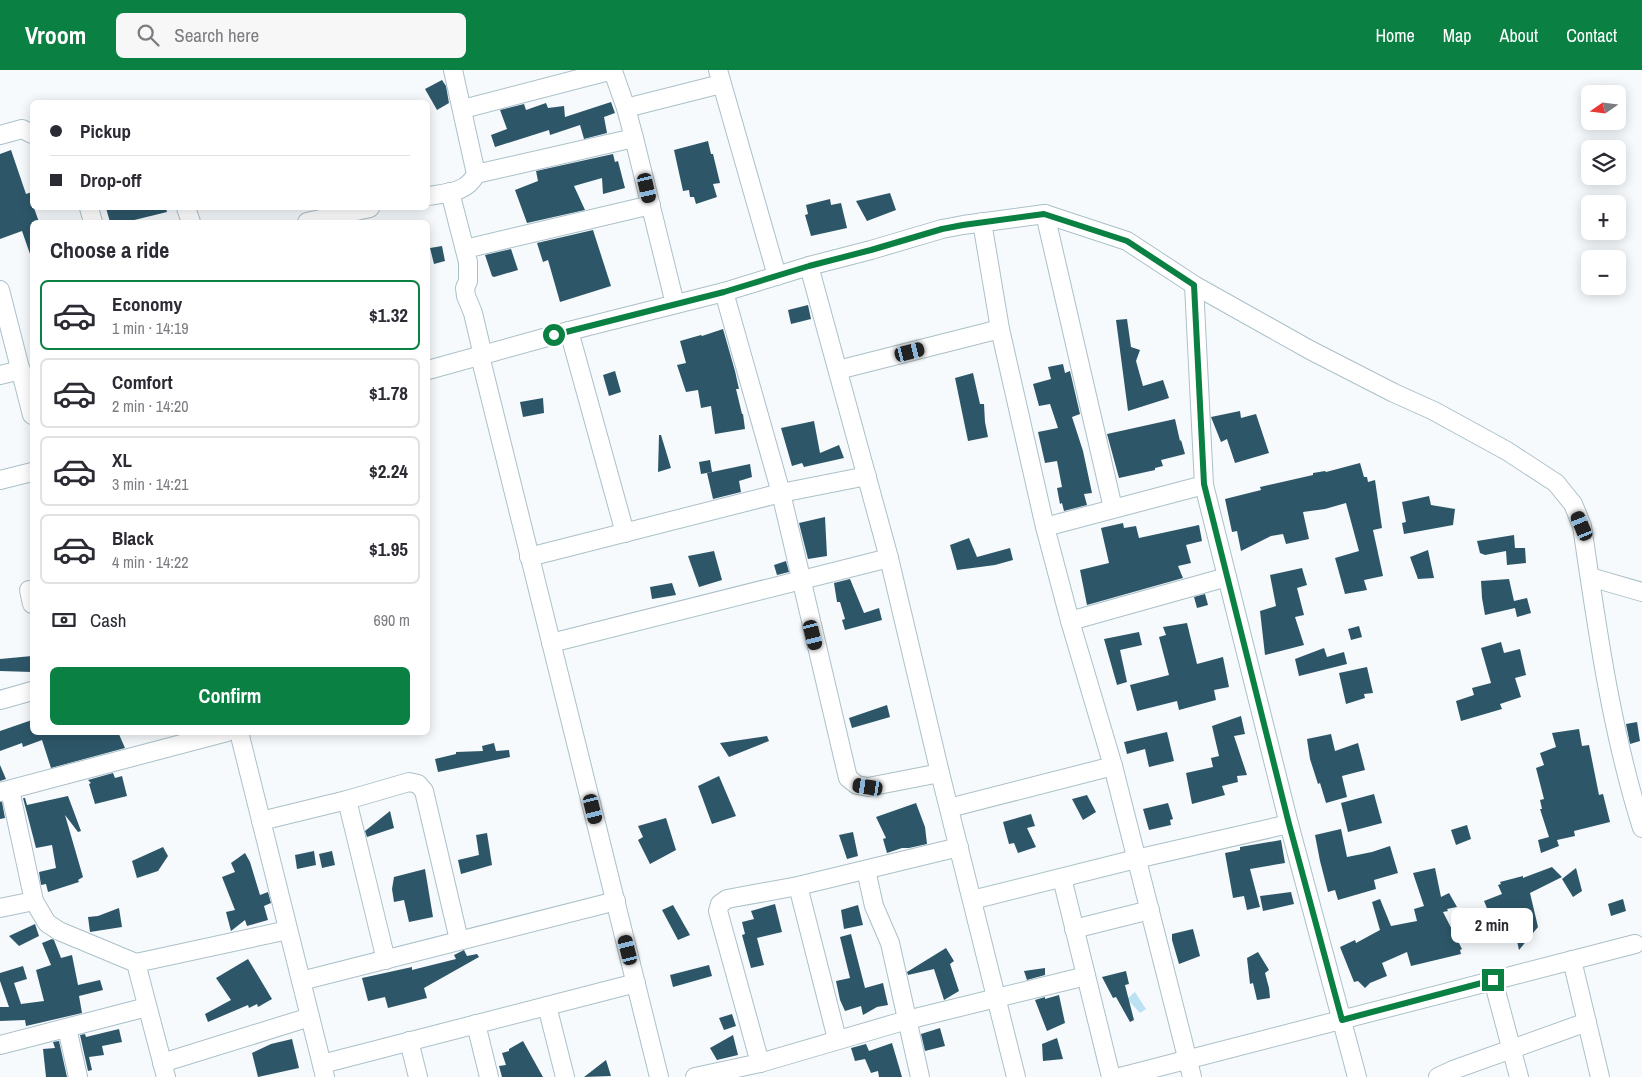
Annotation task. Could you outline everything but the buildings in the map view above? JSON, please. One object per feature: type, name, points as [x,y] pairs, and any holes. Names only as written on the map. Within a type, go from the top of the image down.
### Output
[{"type":"street","points":[[430,196],[465,187],[472,182],[476,174],[453,70]]},
{"type":"street","points":[[463,109],[609,71],[614,74],[634,138],[675,304]]},
{"type":"street","points":[[626,108],[719,77],[777,276]]},
{"type":"street","points":[[0,135],[22,129],[30,133]]},
{"type":"street","points":[[476,174],[634,138]]},
{"type":"street","points":[[450,192],[468,262],[466,296],[478,331],[481,347],[480,356],[659,1077]]},
{"type":"street","points":[[465,249],[651,205]]},
{"type":"street","points":[[318,220],[364,210]]},
{"type":"street","points":[[1044,214],[1113,508]]},
{"type":"street","points":[[430,369],[569,330],[724,292],[942,229],[1044,214],[1127,241],[1194,285],[1310,350],[1394,393],[1434,411],[1507,451],[1556,483],[1572,504],[1582,526],[1616,730],[1628,784],[1642,828]]},
{"type":"street","points":[[982,222],[1000,329],[1045,527],[1070,621],[1113,766],[1190,1069]]},
{"type":"street","points":[[809,266],[889,558],[940,773],[1016,1077]]},
{"type":"street","points":[[1194,285],[1204,484],[1289,824],[1357,1077]]},
{"type":"street","points":[[724,292],[781,494],[848,778],[856,785],[868,787],[940,773]]},
{"type":"street","points":[[1,295],[30,407]]},
{"type":"street","points":[[838,370],[1000,329]]},
{"type":"street","points":[[569,330],[625,533]]},
{"type":"street","points":[[0,375],[21,370]]},
{"type":"street","points":[[0,480],[30,472]]},
{"type":"street","points":[[529,557],[781,494],[867,476]]},
{"type":"street","points":[[1045,527],[1204,484]]},
{"type":"street","points":[[551,643],[889,558]]},
{"type":"street","points":[[1070,621],[1227,577]]},
{"type":"street","points":[[1590,577],[1642,592]]},
{"type":"street","points":[[0,700],[30,692]]},
{"type":"street","points":[[216,735],[5,791],[34,900],[47,922],[59,931],[136,964],[288,930]]},
{"type":"street","points":[[240,735],[323,1070],[409,1041],[636,983]]},
{"type":"street","points":[[949,808],[1113,766]]},
{"type":"street","points":[[261,821],[347,800],[409,782],[418,784],[424,791],[459,940]]},
{"type":"street","points":[[347,800],[386,960]]},
{"type":"street","points":[[972,900],[1136,859],[1289,824]]},
{"type":"street","points":[[760,1063],[718,911],[720,904],[726,899],[798,886],[959,847]]},
{"type":"street","points":[[866,870],[874,906],[890,944],[920,1077]]},
{"type":"street","points":[[1062,878],[1111,1077]]},
{"type":"street","points":[[798,886],[837,1040]]},
{"type":"street","points":[[0,908],[34,900]]},
{"type":"street","points":[[301,981],[616,901]]},
{"type":"street","points":[[1074,929],[1150,910]]},
{"type":"street","points":[[1120,1077],[1190,1069],[1342,1020],[1635,944]]},
{"type":"street","points":[[1572,960],[1600,1077]]},
{"type":"street","points":[[136,964],[164,1070],[310,1017]]},
{"type":"street","points":[[695,1077],[760,1063],[907,1020],[1086,976]]},
{"type":"street","points":[[1493,980],[1519,1077]]},
{"type":"street","points":[[546,1006],[565,1077]]},
{"type":"street","points":[[0,1045],[147,1007]]},
{"type":"street","points":[[1448,1075],[1512,1049],[1588,1022]]},
{"type":"street","points":[[476,1024],[489,1077]]},
{"type":"street","points":[[67,1028],[78,1077]]},
{"type":"street","points":[[409,1041],[418,1077]]},
{"type":"shaded area","points":[[1135,992],[1146,1009],[1140,1013],[1127,999]]},
{"type":"route","points":[[554,335],[724,292],[942,229],[1044,214],[1127,241],[1194,285],[1204,484],[1289,824],[1342,1020],[1493,980]]}]
